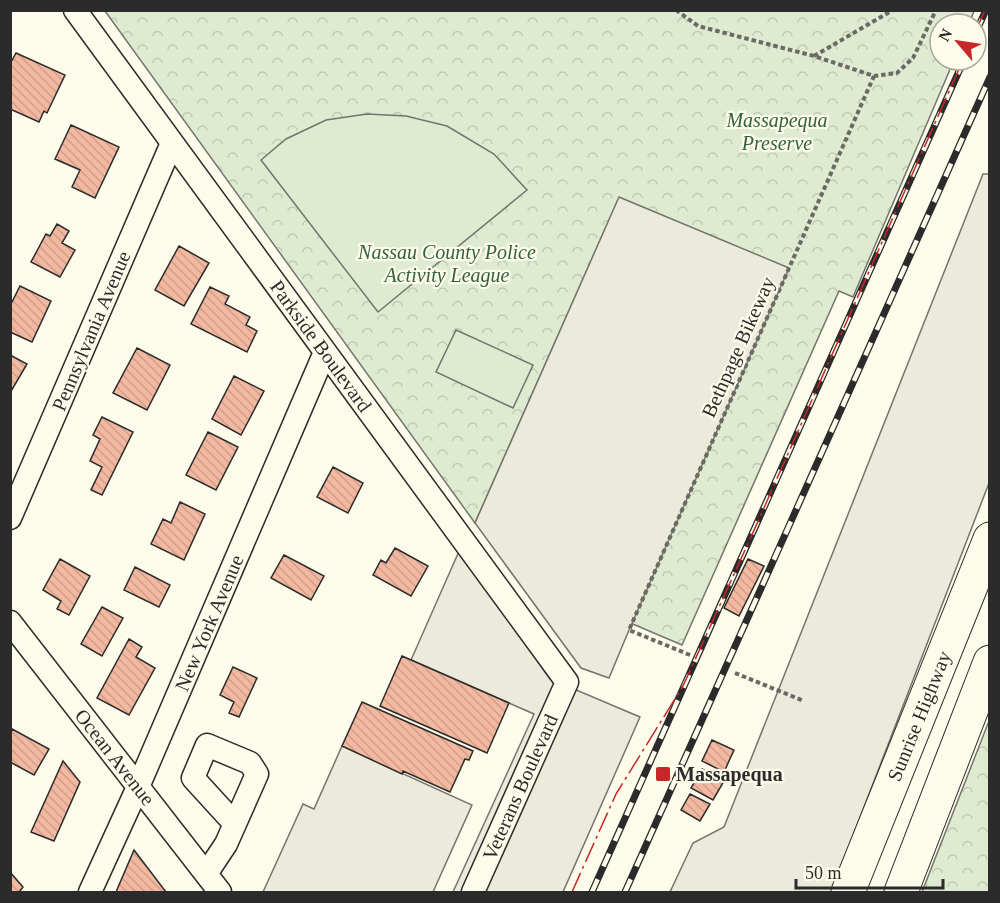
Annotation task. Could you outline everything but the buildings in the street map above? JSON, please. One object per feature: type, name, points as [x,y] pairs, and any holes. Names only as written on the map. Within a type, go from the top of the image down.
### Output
[{"type":"highway","name":"Sunrise Highway","points":[[848,892],[990,539]]},
{"type":"highway","points":[[901,892],[990,662]]},
{"type":"street","name":"Parkside Boulevard","points":[[75,10],[567,682]]},
{"type":"street","name":"Pennsylvania Avenue","points":[[10,518],[172,143]]},
{"type":"street","name":"New York Avenue","points":[[90,892],[138,787],[326,352]]},
{"type":"street","name":"Ocean Avenue","points":[[10,622],[220,892]]},
{"type":"street","name":"Veterans Boulevard","points":[[473,892],[567,682]]},
{"type":"street","points":[[206,874],[226,844],[235,824]]},
{"type":"path","points":[[673,10],[698,26],[814,56],[874,76],[897,73],[913,58],[936,10]]},
{"type":"path","points":[[814,56],[893,10]]},
{"type":"path","name":"Bethpage Bikeway","points":[[690,655],[629,630],[874,76]]},
{"type":"path","points":[[735,673],[804,702]]},
{"type":"green space","points":[[105,11],[974,11],[928,12],[928,72],[949,72],[853,297],[839,291],[682,645],[628,622],[618,200],[475,523]]},
{"type":"green space","points":[[367,114],[406,116],[447,126],[494,154],[527,190],[378,312],[261,160],[286,139],[326,120]]},
{"type":"green space","points":[[456,330],[533,365],[513,408],[436,372]]},
{"type":"green space","points":[[989,721],[989,892],[922,892]]},
{"type":"shaded area","points":[[983,174],[989,174],[989,483],[832,890],[831,892],[670,892],[693,843],[724,827]]},
{"type":"shaded area","points":[[619,197],[789,268],[609,678],[581,668],[475,523]]},
{"type":"shaded area","points":[[460,549],[550,679],[640,717],[563,892],[453,892],[534,714],[411,660]]},
{"type":"shaded area","points":[[342,746],[472,805],[433,892],[263,892],[303,804],[314,809]]},
{"type":"railway","points":[[592,892],[959,72]]},
{"type":"railway","points":[[625,892],[990,77]]},
{"type":"power","points":[[572,892],[616,794],[683,686],[958,72]]},
{"type":"place","name":"Massapequa","points":[[663,774]]},
{"type":"park label","name":"Massapequa Preserve","points":[[777,132]]},
{"type":"park label","name":"Nassau County Police Activity League","points":[[447,264]]}]
